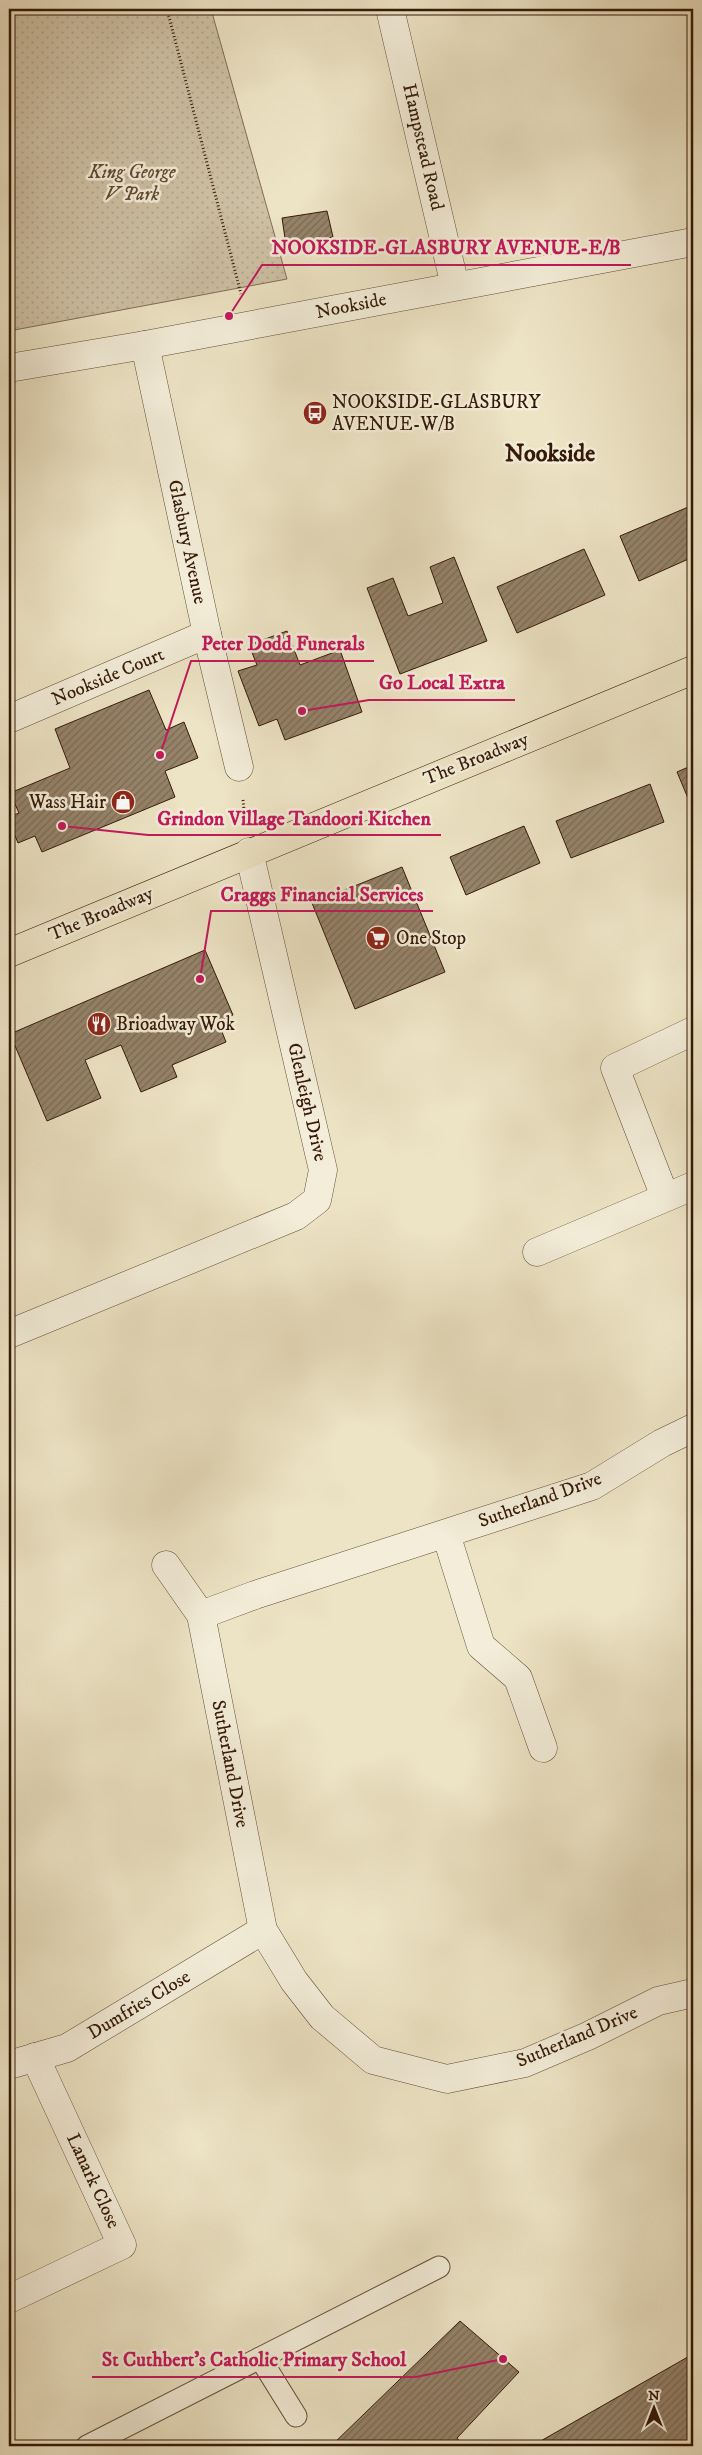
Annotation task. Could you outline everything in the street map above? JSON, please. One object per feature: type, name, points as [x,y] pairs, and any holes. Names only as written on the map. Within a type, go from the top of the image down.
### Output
[{"type":"main road","name":"The Broadway","points":[[9,952],[693,670]]},
{"type":"street","name":"Hampstead Road","points":[[390,9],[455,286]]},
{"type":"street","name":"Nookside","points":[[9,368],[146,345],[693,242]]},
{"type":"street","name":"Glasbury Avenue","points":[[146,345],[207,634],[239,767]]},
{"type":"street","name":"Nookside Court","points":[[9,718],[207,634]]},
{"type":"street","name":"Glenleigh Drive","points":[[9,1334],[296,1216],[317,1200],[323,1170],[249,852]]},
{"type":"street","points":[[665,1197],[615,1068],[693,1031]]},
{"type":"street","points":[[537,1252],[693,1186]]},
{"type":"street","name":"Sutherland Drive","points":[[693,1428],[662,1443],[592,1486],[255,1595],[200,1615],[263,1930],[294,1981],[322,2016],[373,2060],[447,2079],[525,2063],[588,2036],[658,2001],[693,1993]]},
{"type":"street","points":[[446,1534],[481,1646],[518,1678],[543,1748]]},
{"type":"street","points":[[166,1565],[200,1615]]},
{"type":"street","name":"Dumfries Close","points":[[9,2065],[67,2048],[263,1930]]},
{"type":"street","name":"Lanark Close","points":[[9,2299],[122,2245],[35,2057]]},
{"type":"lane","points":[[86,2446],[439,2267]]},
{"type":"lane","points":[[260,2358],[296,2416]]},
{"type":"path","points":[[167,9],[249,325]]},
{"type":"path","points":[[239,767],[249,852]]},
{"type":"green space","name":"King George V Park","points":[[9,9],[211,9],[287,279],[9,331]]},
{"type":"building","points":[[327,211],[333,237],[286,245],[282,218]]},
{"type":"building","points":[[693,505],[693,557],[639,581],[620,536]]},
{"type":"building","points":[[584,549],[605,595],[517,633],[497,587]]},
{"type":"building","points":[[454,557],[487,641],[400,674],[367,588],[393,578],[408,616],[443,603],[430,567]]},
{"type":"building","points":[[287,631],[300,665],[340,650],[362,712],[285,740],[277,719],[259,726],[238,671],[257,665],[249,645]]},
{"type":"building","points":[[149,690],[166,730],[184,722],[198,758],[165,771],[175,797],[42,852],[35,836],[18,843],[9,817],[19,813],[10,793],[70,768],[55,729]]},
{"type":"building","points":[[693,765],[693,810],[677,772]]},
{"type":"building","points":[[650,784],[664,822],[571,858],[556,821]]},
{"type":"building","points":[[524,826],[540,863],[466,895],[450,857]]},
{"type":"building","name":"One Stop","points":[[402,867],[445,972],[355,1009],[312,903]]},
{"type":"building","points":[[205,950],[233,1015],[218,1022],[226,1042],[172,1065],[177,1077],[141,1092],[121,1045],[85,1060],[101,1098],[47,1121],[10,1034]]},
{"type":"building","points":[[460,2321],[519,2372],[457,2438],[463,2446],[331,2446]]},
{"type":"building","points":[[693,2354],[693,2446],[532,2446]]},
{"type":"place","name":"NOOKSIDE-GLASBURY AVENUE-E/B","points":[[229,316]]},
{"type":"place","name":"NOOKSIDE-GLASBURY AVENUE-W/B","points":[[315,413]]},
{"type":"place","name":"Go Local Extra","points":[[302,711]]},
{"type":"place","name":"Peter Dodd Funerals","points":[[160,755]]},
{"type":"place","name":"Wass Hair","points":[[123,802]]},
{"type":"place","name":"Grindon Village Tandoori Kitchen","points":[[62,826]]},
{"type":"place","name":"One Stop","points":[[378,938]]},
{"type":"place","name":"Craggs Financial Services","points":[[200,979]]},
{"type":"place","name":"Brioadway Wok","points":[[99,1024]]},
{"type":"place","name":"St Cuthbert's Catholic Primary School","points":[[503,2359]]},
{"type":"district","name":"Nookside","points":[[550,454]]}]
